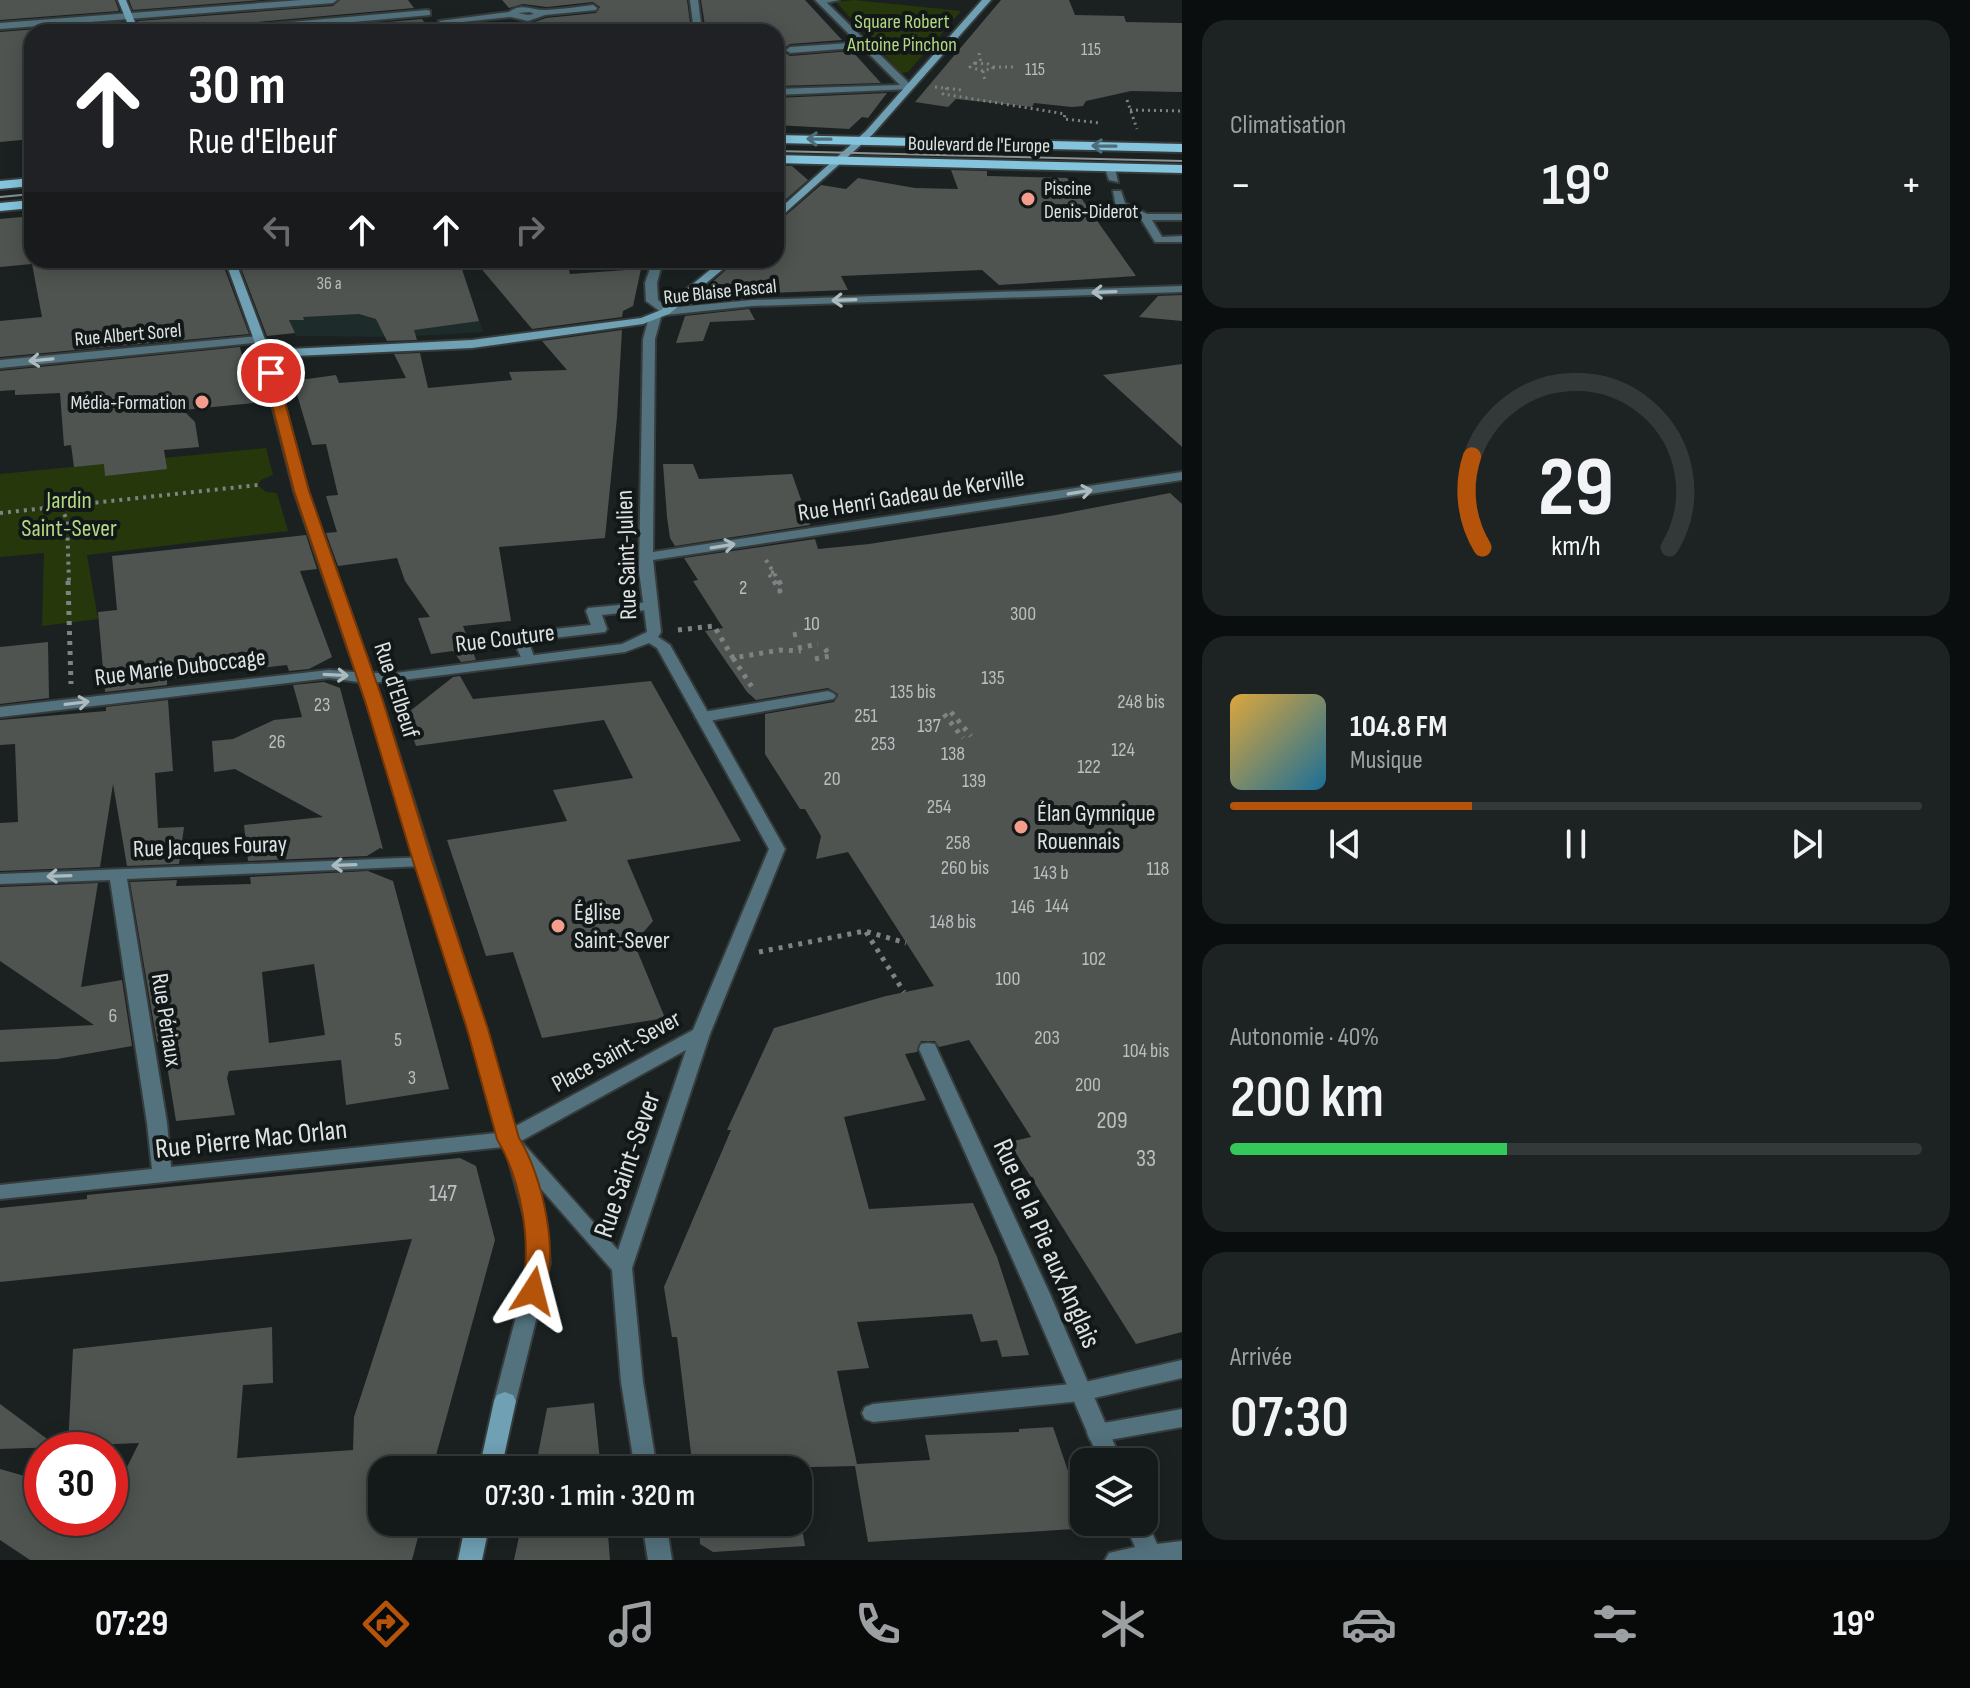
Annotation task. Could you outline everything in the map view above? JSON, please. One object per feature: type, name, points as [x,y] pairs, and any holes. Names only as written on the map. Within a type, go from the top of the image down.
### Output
[{"type":"main road","name":"Boulevard de l'Europe","points":[[784,139],[1182,148]]},
{"type":"main road","name":"Boulevard de l'Europe","points":[[784,159],[1112,174],[1182,169]]},
{"type":"main road","points":[[0,185],[24,183]]},
{"type":"main road","points":[[0,207],[24,205]]},
{"type":"street","points":[[122,0],[132,24]]},
{"type":"street","points":[[32,24],[333,0]]},
{"type":"street","points":[[694,0],[697,24]]},
{"type":"street","points":[[820,1],[835,0]]},
{"type":"street","points":[[784,211],[862,140],[987,0]]},
{"type":"street","points":[[820,1],[908,87]]},
{"type":"street","points":[[275,5],[286,24]]},
{"type":"street","points":[[511,14],[518,6],[541,13]]},
{"type":"street","points":[[443,21],[511,14],[528,18],[541,13],[593,8]]},
{"type":"street","points":[[309,24],[427,13]]},
{"type":"street","points":[[0,26],[24,25]]},
{"type":"street","points":[[790,50],[864,45]]},
{"type":"street","points":[[784,92],[908,87]]},
{"type":"street","points":[[1117,193],[1120,205],[1145,217],[1182,217]]},
{"type":"street","points":[[1145,217],[1159,240],[1182,239]]},
{"type":"street","name":"Rue d'Elbeuf","points":[[233,268],[262,347],[301,491],[366,678],[482,1045],[508,1139],[517,1153],[536,1224],[540,1263],[493,1456]]},
{"type":"street","points":[[656,268],[651,283],[652,301],[660,314],[719,268]]},
{"type":"street","name":"Rue Blaise Pascal","points":[[262,347],[472,344],[621,325],[660,314],[752,303],[1182,289]]},
{"type":"street","name":"Rue Saint-Julien","points":[[660,314],[649,339],[646,557],[651,635],[663,645],[777,849]]},
{"type":"street","name":"Rue Albert Sorel","points":[[0,364],[262,347]]},
{"type":"street","name":"Rue Henri Gadeau de Kerville","points":[[646,557],[1182,476]]},
{"type":"street","points":[[528,659],[519,637],[600,629],[593,611],[650,606]]},
{"type":"street","name":"Rue Couture","points":[[366,678],[625,648],[651,635]]},
{"type":"street","name":"Rue Marie Duboccage","points":[[0,712],[323,674],[366,678]]},
{"type":"street","points":[[703,717],[828,696]]},
{"type":"street","name":"Place Saint-Sever","points":[[508,1139],[701,1034],[777,849]]},
{"type":"street","name":"Rue Jacques Fouray","points":[[0,879],[422,861]]},
{"type":"street","name":"Rue Périaux","points":[[118,874],[157,1123],[162,1175]]},
{"type":"street","name":"Rue Saint-Sever","points":[[644,1456],[632,1382],[622,1268],[701,1034]]},
{"type":"street","name":"Rue de la Pie aux Anglais","points":[[928,1049],[1105,1448]]},
{"type":"street","name":"Rue Saint-Sever","points":[[508,1139],[622,1268]]},
{"type":"street","name":"Rue Pierre Mac Orlan","points":[[0,1192],[508,1139]]},
{"type":"street","points":[[873,1413],[1081,1392],[1182,1369]]},
{"type":"street","points":[[1098,1433],[1182,1418]]},
{"type":"street","points":[[470,1560],[475,1536]]},
{"type":"street","points":[[656,1536],[660,1560]]},
{"type":"street","points":[[1142,1536],[1151,1557]]},
{"type":"street","points":[[1117,1560],[1182,1551]]},
{"type":"path","points":[[853,14],[878,18],[893,27],[926,24]]},
{"type":"path","points":[[886,38],[896,43],[905,42],[916,34],[913,26]]},
{"type":"path","points":[[979,53],[981,63]]},
{"type":"path","points":[[993,67],[983,71],[970,67],[981,63],[993,67],[1013,67]]},
{"type":"path","points":[[983,71],[985,81]]},
{"type":"path","points":[[928,86],[962,90]]},
{"type":"path","points":[[947,88],[943,94],[962,100],[1065,114],[1064,119],[1108,123]]},
{"type":"path","points":[[1127,100],[1140,136]]},
{"type":"path","points":[[1130,110],[1182,111]]},
{"type":"path","points":[[1122,125],[1136,127]]},
{"type":"path","points":[[0,513],[258,485]]},
{"type":"path","points":[[61,507],[67,520],[72,704]]},
{"type":"path","points":[[766,560],[781,585]]},
{"type":"path","points":[[774,572],[768,573],[780,591],[777,591]]},
{"type":"path","points":[[651,635],[714,626],[756,690]]},
{"type":"path","points":[[733,658],[821,646],[830,656],[815,659]]},
{"type":"path","points":[[822,659],[837,657]]},
{"type":"path","points":[[951,712],[971,736]]},
{"type":"path","points":[[944,714],[963,738]]},
{"type":"path","points":[[865,931],[904,992]]},
{"type":"path","points":[[733,957],[865,931],[906,943]]},
{"type":"shaded area","points":[[471,296],[483,332],[399,337],[296,336],[288,318],[299,304]]},
{"type":"green space","name":"Square Robert Antoine Pinchon","points":[[854,0],[961,11],[908,72],[901,73],[836,2]]},
{"type":"green space","name":"Jardin Saint-Sever","points":[[266,448],[273,475],[261,480],[258,485],[266,492],[277,493],[288,531],[87,555],[98,619],[42,626],[44,553],[0,557],[0,474]]},
{"type":"building","points":[[0,0],[115,0],[119,11],[0,20]]},
{"type":"building","points":[[129,0],[262,0],[133,10]]},
{"type":"building","points":[[340,0],[408,0],[414,8],[235,24],[139,24],[138,21],[333,6]]},
{"type":"building","points":[[502,0],[687,0],[690,23],[529,24],[546,18],[596,13],[600,7],[593,2],[547,7],[523,4],[509,8]]},
{"type":"building","points":[[701,0],[805,0],[842,40],[790,44],[784,48],[784,24],[705,24]]},
{"type":"building","points":[[1001,0],[1069,0],[1075,15],[1124,16],[1126,22],[1182,23],[1182,92],[1131,91],[1072,107],[1034,103],[1032,107],[956,99],[948,107],[915,102]]},
{"type":"building","points":[[422,19],[425,24],[365,24]]},
{"type":"building","points":[[24,30],[24,140],[0,142],[0,32]]},
{"type":"building","points":[[852,51],[881,83],[784,86],[784,52],[790,56]]},
{"type":"building","points":[[887,93],[868,118],[862,117],[849,129],[784,125],[784,98]]},
{"type":"building","points":[[784,166],[792,166],[808,180],[784,201]]},
{"type":"building","points":[[951,170],[987,171],[987,176],[1067,178],[1136,276],[999,285],[982,270],[841,276],[848,290],[742,294],[744,298],[689,303],[728,268],[784,268],[784,217],[821,185],[846,189],[858,178],[915,188],[958,189]]},
{"type":"building","points":[[24,217],[24,265],[0,267],[0,219]]},
{"type":"building","points":[[33,268],[211,268],[225,270],[249,334],[0,357],[0,321],[42,317]]},
{"type":"building","points":[[241,268],[462,268],[479,321],[414,330],[417,340],[387,341],[376,319],[359,314],[303,317],[304,320],[289,320],[295,333],[267,336]]},
{"type":"building","points":[[481,268],[569,268],[570,274],[641,269],[633,306],[623,311],[622,317],[532,329]]},
{"type":"building","points":[[1182,295],[1182,321],[1139,317],[1158,296]]},
{"type":"building","points":[[749,309],[755,320],[710,322],[703,341],[676,343],[685,316]]},
{"type":"building","points":[[622,330],[605,538],[499,547],[511,621],[463,626],[476,660],[461,662],[453,651],[431,654],[418,618],[430,617],[405,581],[397,558],[338,566],[326,533],[337,532],[326,496],[338,495],[326,444],[312,445],[293,381],[336,375],[339,383],[406,378],[394,354],[420,353],[428,388],[512,380],[509,372],[567,370],[542,341]]},
{"type":"building","points":[[240,347],[254,403],[183,410],[195,422],[199,447],[164,450],[167,469],[105,476],[104,464],[74,467],[71,445],[64,446],[60,393],[15,395],[15,390],[0,391],[0,371]]},
{"type":"building","points":[[1182,364],[1182,447],[1103,375]]},
{"type":"building","points":[[663,464],[693,464],[699,479],[792,474],[810,525],[675,546],[670,538]]},
{"type":"building","points":[[1170,493],[1182,504],[1182,1332],[1136,1344],[1009,1142],[1031,1137],[969,1040],[939,1047],[935,1041],[921,1041],[917,1052],[905,1054],[926,1100],[844,1117],[869,1209],[973,1203],[997,1257],[1029,1355],[1002,1357],[997,1340],[981,1342],[972,1314],[857,1322],[869,1368],[837,1371],[857,1464],[930,1460],[925,1435],[1019,1432],[1019,1429],[1053,1427],[1070,1477],[1070,1529],[868,1542],[855,1466],[812,1467],[812,1456],[691,1456],[677,1337],[672,1337],[664,1287],[731,1130],[727,1130],[774,1028],[886,996],[934,986],[848,852],[816,859],[821,836],[765,754],[765,714],[834,702],[838,694],[828,688],[756,700],[747,692],[705,631],[723,628],[693,581],[698,580],[684,558],[815,539],[818,549],[869,544],[1056,515]]},
{"type":"building","points":[[306,535],[317,569],[300,571],[332,657],[309,669],[289,671],[287,665],[167,679],[167,685],[105,692],[98,612],[117,610],[112,556]]},
{"type":"building","points":[[48,642],[49,698],[0,704],[0,647]]},
{"type":"building","points":[[460,676],[473,699],[651,681],[741,841],[627,860],[653,921],[634,943],[665,1018],[542,1038],[513,952],[486,956],[447,840],[567,821],[553,790],[633,778],[604,720],[416,746],[405,715],[453,677]]},
{"type":"building","points":[[324,682],[340,688],[383,849],[367,856],[248,861],[244,825],[323,817],[235,769],[214,772],[212,741],[233,739],[274,720],[302,717],[293,685]]},
{"type":"building","points":[[168,700],[173,771],[155,773],[158,828],[184,827],[179,864],[127,866],[113,784],[100,867],[0,871],[0,823],[18,822],[15,744],[0,745],[0,720],[106,711],[106,707]]},
{"type":"building","points":[[368,871],[393,881],[449,1089],[346,1105],[341,1060],[229,1071],[227,1078],[235,1115],[176,1121],[163,1041],[157,1042],[130,882],[177,880],[176,886],[251,884],[250,877]],"holes":[[[314,964],[325,1035],[269,1043],[262,972]]]},
{"type":"building","points":[[98,883],[81,987],[122,980],[132,1046],[57,1059],[0,1062],[0,1030],[94,1025],[0,961],[0,887]]},
{"type":"building","points":[[460,1158],[476,1166],[495,1240],[436,1456],[368,1456],[368,1536],[418,1536],[412,1560],[30,1560],[0,1540],[0,1469],[24,1476],[24,1536],[128,1536],[128,1465],[139,1443],[128,1443],[128,1432],[69,1432],[73,1349],[272,1327],[273,1383],[243,1385],[237,1458],[353,1450],[354,1417],[412,1239],[0,1282],[0,1208],[87,1199],[87,1195]]},
{"type":"building","points":[[594,1403],[600,1456],[538,1456],[547,1408]]},
{"type":"building","points":[[0,1404],[38,1432],[24,1432],[24,1448],[0,1449]]},
{"type":"building","points":[[519,1536],[608,1536],[610,1560],[514,1560]]},
{"type":"building","points":[[700,1536],[803,1536],[805,1546],[713,1552],[700,1544]]},
{"type":"tram line","points":[[784,151],[1182,161]]},
{"type":"tram line","points":[[0,197],[24,195]]},
{"type":"place","name":"Piscine Denis-Diderot","points":[[1028,199]]},
{"type":"place","name":"Média-Formation","points":[[202,402]]},
{"type":"place","name":"Élan Gymnique Rouennais","points":[[1021,827]]},
{"type":"place","name":"Église Saint-Sever","points":[[558,926]]},
{"type":"route","points":[[271,373],[301,491],[374,701],[422,861],[478,1029],[508,1139],[517,1153],[536,1224],[540,1263],[533,1291]]}]
